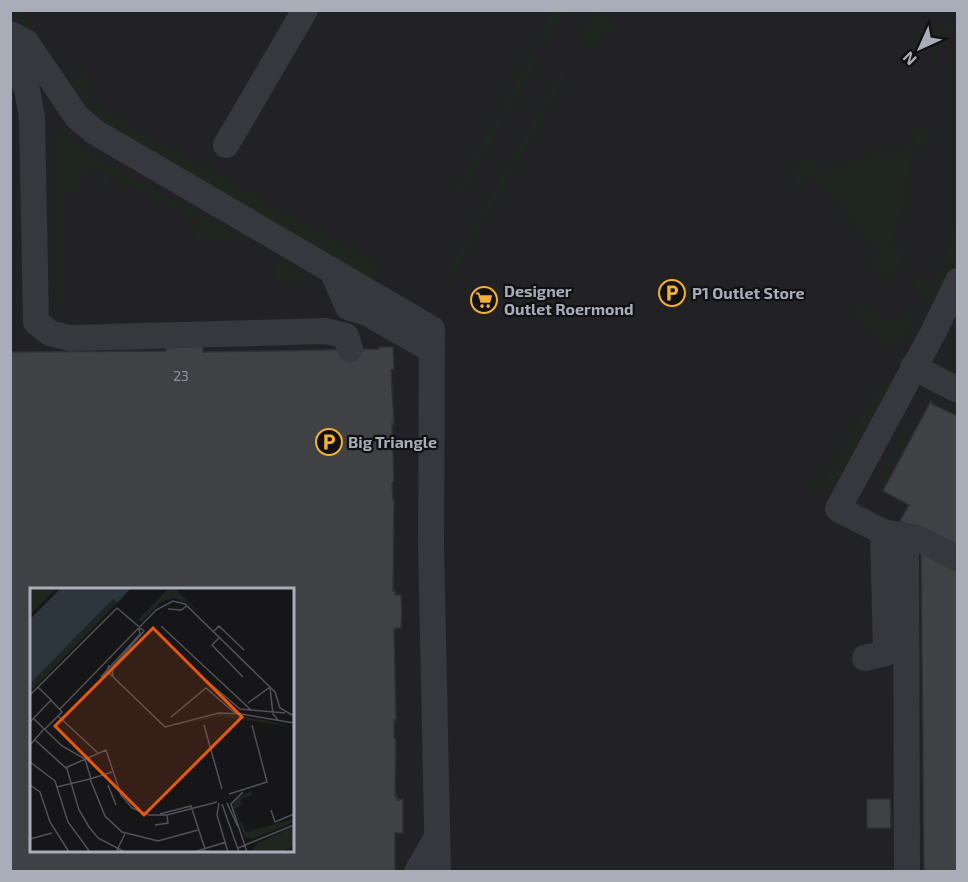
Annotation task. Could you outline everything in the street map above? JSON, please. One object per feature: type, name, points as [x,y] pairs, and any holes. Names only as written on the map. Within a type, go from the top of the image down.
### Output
[{"type":"street","points":[[226,145],[305,10]]},
{"type":"street","points":[[10,34],[26,42],[77,117],[95,132],[432,329],[432,545],[438,872]]},
{"type":"street","points":[[10,53],[27,89],[32,118],[36,322],[50,333],[70,338],[326,331],[346,336],[350,349]]},
{"type":"street","points":[[332,270],[348,307],[367,313],[432,350]]},
{"type":"street","points":[[907,872],[906,553],[883,532],[838,509],[934,331],[957,281]]},
{"type":"street","points":[[913,367],[957,390]]},
{"type":"street","points":[[883,532],[917,538],[957,559]]},
{"type":"street","points":[[866,658],[886,653],[883,532]]},
{"type":"street","points":[[417,872],[436,839]]},
{"type":"shaded area","name":"Designer Outlet Roermond","points":[[10,11],[957,11],[957,871],[11,871]]},
{"type":"shaded area","points":[[11,11],[22,11],[71,83],[87,72],[90,79],[89,103],[380,266],[370,284],[81,115]]},
{"type":"shaded area","points":[[551,11],[566,11],[548,43],[537,38]]},
{"type":"shaded area","points":[[593,12],[619,27],[591,46],[578,40]]},
{"type":"shaded area","points":[[952,25],[956,31],[945,36],[933,58],[923,36]]},
{"type":"shaded area","points":[[528,50],[540,58],[507,112],[499,108],[524,67],[523,59]]},
{"type":"shaded area","points":[[561,70],[569,73],[452,278],[445,275]]},
{"type":"shaded area","points":[[496,116],[504,122],[464,192],[451,195]]},
{"type":"shaded area","points":[[910,125],[925,130],[931,145],[913,145],[905,203],[890,245],[906,253],[895,272],[883,274],[876,272],[867,263],[879,251],[811,174],[797,186],[793,171],[800,159],[811,155],[818,172],[914,143]]},
{"type":"shaded area","points":[[67,136],[79,147],[229,231],[259,235],[259,239],[192,239],[201,223],[113,174],[104,190],[103,171],[82,171],[82,190],[63,190],[64,319],[57,308],[56,138]]},
{"type":"shaded area","points":[[957,218],[957,254],[942,288],[933,296],[918,295],[912,283],[915,278],[931,286],[940,269]]},
{"type":"shaded area","points":[[275,261],[280,261],[312,279],[274,280]]},
{"type":"shaded area","points":[[853,302],[898,325],[908,309],[916,316],[902,342],[896,346],[889,345],[874,336],[861,321],[851,308]]},
{"type":"shaded area","points":[[882,379],[892,384],[844,473],[835,481],[820,485],[804,481],[807,474],[823,482]]},
{"type":"shaded area","points":[[912,416],[918,420],[880,491],[887,462]]},
{"type":"building","points":[[203,343],[203,352],[393,347],[394,369],[391,370],[394,425],[392,424],[393,591],[395,595],[401,595],[402,612],[401,628],[394,629],[395,796],[397,800],[403,799],[403,833],[395,833],[395,872],[10,872],[10,352],[166,351],[166,344]]},
{"type":"building","points":[[931,401],[932,404],[958,416],[958,551],[900,521],[909,505],[883,491]]},
{"type":"building","points":[[921,547],[958,565],[958,872],[924,872]]},
{"type":"building","points":[[867,799],[890,799],[891,828],[867,828]]},
{"type":"place","name":"P1 Outlet Store","points":[[672,293]]},
{"type":"place","name":"Designer Outlet Roermond","points":[[484,300]]},
{"type":"place","name":"Big Triangle","points":[[329,442]]}]
